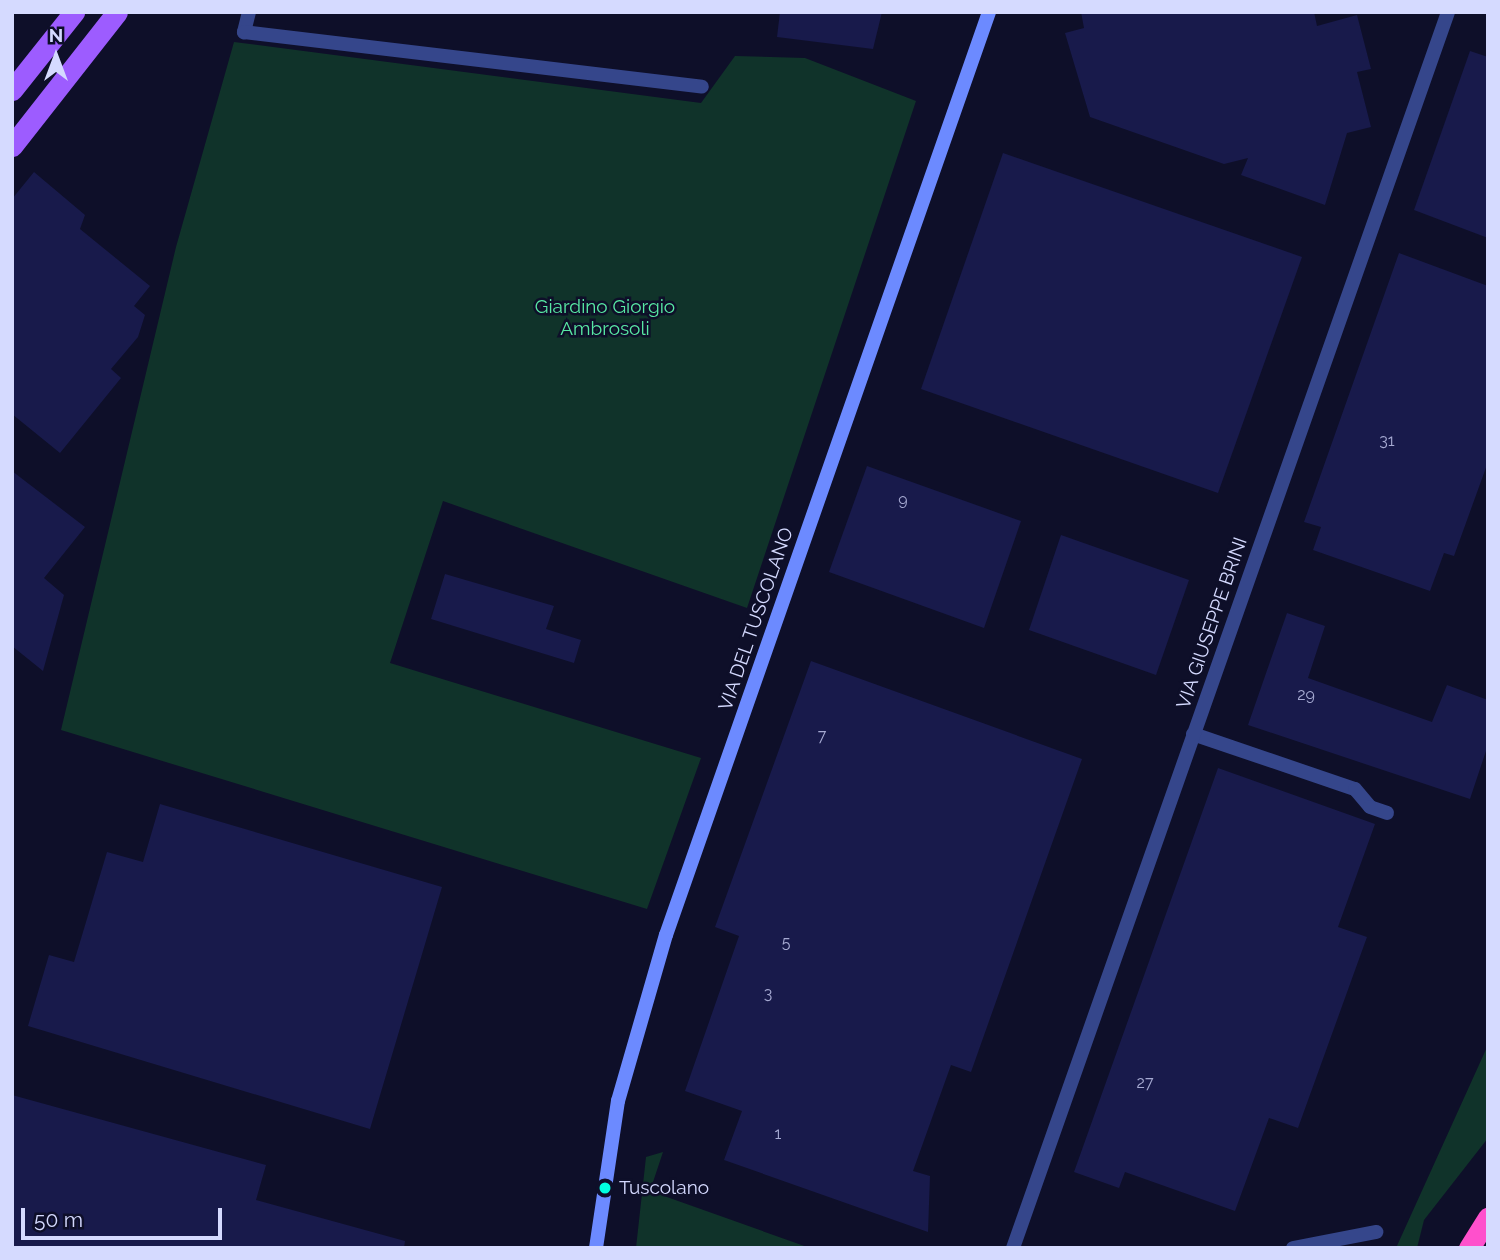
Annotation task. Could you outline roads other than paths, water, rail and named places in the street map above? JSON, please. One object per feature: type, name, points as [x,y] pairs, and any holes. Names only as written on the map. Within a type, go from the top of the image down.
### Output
[{"type":"highway","points":[[1469,1248],[1488,1217]]},
{"type":"main road","points":[[12,90],[74,12]]},
{"type":"main road","points":[[12,146],[117,12]]},
{"type":"street","points":[[249,12],[244,32],[702,87]]},
{"type":"street","name":"VIA DEL TUSCOLANO","points":[[596,1248],[618,1101],[666,934],[989,12]]},
{"type":"street","name":"VIA GIUSEPPE BRINI","points":[[1013,1248],[1448,12]]},
{"type":"street","points":[[1193,734],[1355,789],[1370,807],[1387,813]]},
{"type":"street","points":[[1293,1248],[1376,1232]]},
{"type":"place","name":"Tuscolano","points":[[605,1188]]},
{"type":"park label","name":"Giardino Giorgio Ambrosoli","points":[[605,318]]}]
